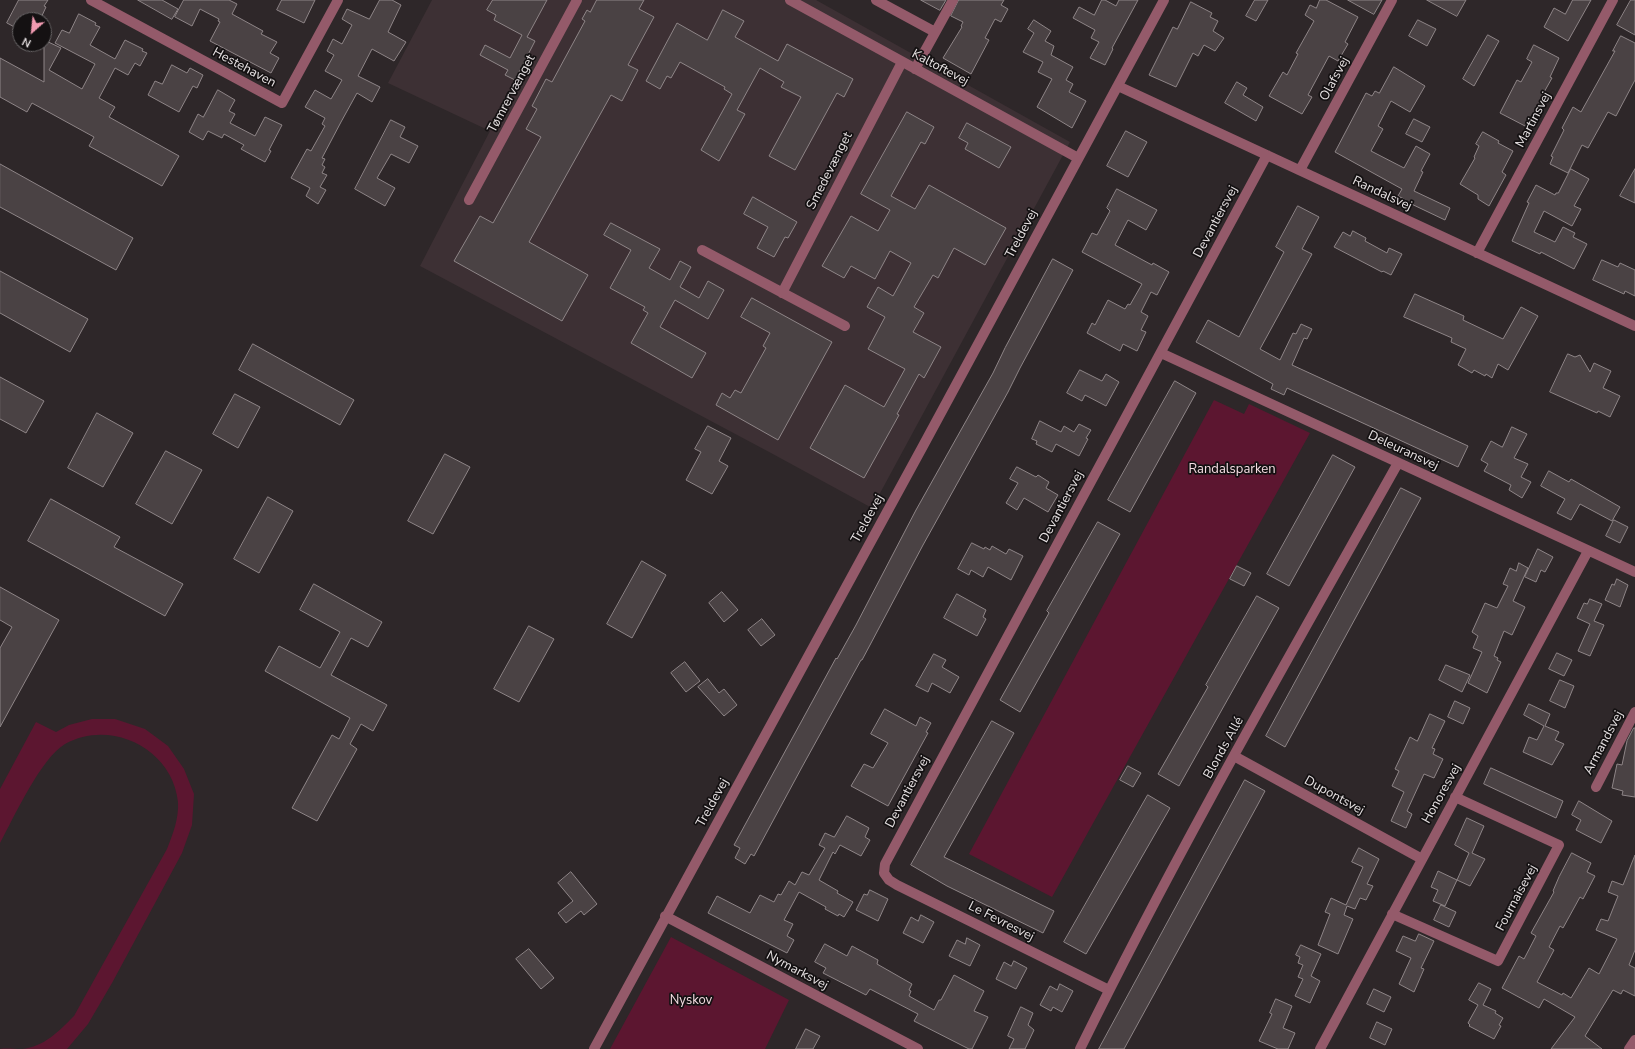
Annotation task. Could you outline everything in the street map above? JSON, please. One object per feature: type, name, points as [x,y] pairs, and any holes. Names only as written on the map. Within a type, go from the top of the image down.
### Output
[{"type":"street","name":"Hestehaven","points":[[91,0],[282,103],[338,0]]},
{"type":"street","name":"Tømrervænget","points":[[469,200],[577,0]]},
{"type":"street","name":"Kaltoftevej","points":[[790,0],[1078,158]]},
{"type":"street","points":[[876,0],[936,32]]},
{"type":"street","points":[[915,69],[953,0]]},
{"type":"street","name":"Treldevej","points":[[594,1049],[1164,0]]},
{"type":"street","name":"Olafsvej","points":[[1300,170],[1392,0]]},
{"type":"street","name":"Martinsvej","points":[[1477,253],[1613,0]]},
{"type":"street","name":"Smedevænget","points":[[782,292],[902,62]]},
{"type":"street","name":"Randalsvej","points":[[1118,86],[1635,326]]},
{"type":"street","name":"Devantiersvej","points":[[884,873],[888,856],[1267,155]]},
{"type":"street","points":[[702,250],[845,326]]},
{"type":"street","name":"Deleuransvej","points":[[1161,353],[1635,572]]},
{"type":"street","name":"Blonds Allé","points":[[1080,1049],[1109,990],[1234,756],[1398,463]]},
{"type":"street","name":"Honoresvej","points":[[1320,1049],[1588,551]]},
{"type":"street","name":"Armandsvej","points":[[1596,786],[1635,712]]},
{"type":"street","name":"Dupontsvej","points":[[1234,756],[1422,858]]},
{"type":"street","name":"Fournaisevej","points":[[1392,914],[1498,961],[1559,845],[1456,797]]},
{"type":"street","name":"Le Fevresvej","points":[[884,873],[889,880],[1109,990]]},
{"type":"street","name":"Nymarksvej","points":[[665,916],[918,1049]]},
{"type":"street","points":[[1629,1049],[1635,1040]]},
{"type":"shaded area","points":[[432,0],[816,0],[1070,142],[872,508],[420,266],[490,131],[388,83]]},
{"type":"green space","name":"Randalsparken","points":[[1214,400],[1244,414],[1249,404],[1310,433],[1052,897],[969,854]]},
{"type":"green space","points":[[92,719],[115,719],[145,729],[168,746],[184,769],[194,794],[192,825],[182,853],[112,983],[88,1024],[67,1049],[22,1049],[30,1048],[44,1042],[57,1033],[74,1016],[167,849],[177,820],[178,802],[174,783],[165,767],[152,754],[137,743],[120,737],[101,735],[83,737],[65,744],[56,751],[29,789],[0,843],[0,789],[36,722],[56,732],[69,725]]},
{"type":"green space","name":"Nyskov","points":[[671,937],[789,1000],[765,1049],[610,1049]]},
{"type":"building","points":[[19,0],[48,0],[44,6],[46,7],[44,12],[13,12]]},
{"type":"building","points":[[138,0],[162,0],[178,9],[172,19]]},
{"type":"building","points":[[184,0],[229,0],[237,4],[232,14],[263,31],[261,34],[277,42],[270,53],[279,58],[271,73],[210,41],[220,22],[218,21],[219,19],[200,9],[192,26],[175,17]]},
{"type":"building","points":[[282,0],[315,0],[304,23],[277,10]]},
{"type":"building","points":[[380,0],[392,0],[401,5],[388,32],[406,42],[394,61],[372,49],[358,76],[380,87],[372,102],[357,93],[341,122],[322,158],[325,159],[322,165],[325,167],[322,173],[327,175],[320,187],[326,190],[318,204],[306,196],[310,188],[291,178],[307,149],[311,151],[325,126],[322,124],[325,118],[305,107],[315,90],[331,99],[342,80],[325,71],[334,55],[327,51],[333,39],[342,44],[352,25],[342,19],[347,9],[369,19]]},
{"type":"building","points":[[493,0],[547,0],[527,37],[535,41],[515,80],[505,75],[508,70],[480,55],[485,45],[510,58],[522,35],[494,20],[496,15],[487,10]]},
{"type":"building","points":[[597,0],[644,0],[639,9],[654,17],[628,65],[638,70],[622,101],[611,95],[529,242],[588,275],[562,321],[454,261],[480,216],[493,223],[541,137],[526,129],[537,109],[532,106],[546,79],[552,82],[585,21],[582,19],[587,10],[590,12]]},
{"type":"building","points":[[921,0],[946,0],[940,10]]},
{"type":"building","points":[[959,0],[1004,0],[1001,5],[1008,9],[1001,22],[995,19],[985,38],[989,40],[971,74],[943,58],[962,27],[963,22],[951,16]]},
{"type":"building","points":[[1102,0],[1116,6],[1119,0],[1138,0],[1112,48],[1113,49],[1105,65],[1090,58],[1099,42],[1091,38],[1095,30],[1073,18],[1079,7],[1094,15]]},
{"type":"building","points":[[1255,0],[1268,0],[1256,21],[1246,16]]},
{"type":"building","points":[[1320,0],[1326,0],[1358,17],[1345,42],[1348,44],[1338,61],[1329,56],[1308,95],[1312,97],[1302,114],[1269,96],[1283,72],[1287,75],[1298,54],[1296,53],[1314,21],[1305,15],[1310,5],[1316,8]]},
{"type":"building","points":[[1348,0],[1382,0],[1374,14]]},
{"type":"building","points":[[1427,0],[1466,0],[1457,16]]},
{"type":"building","points":[[1573,0],[1591,0],[1568,41],[1544,27],[1554,8],[1565,14]]},
{"type":"building","points":[[1631,0],[1635,0],[1635,35],[1617,25]]},
{"type":"building","points":[[1191,2],[1212,13],[1210,17],[1218,21],[1213,31],[1224,38],[1215,51],[1204,45],[1198,56],[1193,53],[1176,87],[1149,75],[1173,27],[1177,29]]},
{"type":"building","points":[[723,10],[744,21],[735,37],[778,61],[787,44],[853,79],[844,97],[837,93],[795,170],[769,156],[801,97],[781,87],[784,82],[760,68],[737,110],[745,114],[719,161],[701,150],[732,94],[724,89],[725,87],[680,62],[671,78],[667,76],[660,89],[646,81],[677,23],[707,40]]},
{"type":"building","points":[[12,13],[12,26],[7,23]]},
{"type":"building","points":[[79,14],[96,23],[95,25],[100,27],[90,45],[115,59],[125,40],[143,49],[142,51],[147,53],[140,66],[135,63],[128,75],[115,68],[99,98],[115,107],[109,117],[179,156],[162,186],[89,146],[94,137],[32,103],[27,112],[0,97],[0,58],[44,82],[44,52],[52,52],[52,44],[61,48],[49,70],[82,89],[95,64],[55,43],[62,30],[69,33]]},
{"type":"building","points":[[1034,20],[1051,31],[1045,41],[1054,46],[1051,55],[1073,67],[1066,80],[1073,84],[1069,92],[1086,101],[1072,128],[1037,107],[1052,79],[1038,72],[1043,62],[1023,52],[1034,33],[1028,29]]},
{"type":"building","points":[[1418,20],[1436,29],[1427,46],[1409,36]]},
{"type":"building","points":[[1488,35],[1499,41],[1474,86],[1463,79]]},
{"type":"building","points":[[1621,36],[1635,43],[1635,80],[1616,116],[1608,112],[1588,148],[1582,145],[1568,173],[1550,164],[1553,157],[1551,156],[1564,130],[1562,128],[1573,107],[1581,112],[1615,51],[1613,51]]},
{"type":"building","points":[[1534,45],[1559,58],[1550,77],[1552,78],[1543,94],[1545,95],[1527,127],[1500,113],[1517,80],[1521,82],[1532,62],[1527,59]]},
{"type":"building","points":[[172,65],[187,73],[190,68],[203,75],[197,88],[193,86],[179,112],[148,95],[155,81],[162,84]]},
{"type":"building","points":[[1394,67],[1425,86],[1410,112],[1391,101],[1378,126],[1383,129],[1371,151],[1404,168],[1416,146],[1430,154],[1421,171],[1423,172],[1414,191],[1450,208],[1445,220],[1403,200],[1404,199],[1398,196],[1402,189],[1335,152],[1366,93],[1372,96],[1375,91],[1379,93]]},
{"type":"building","points":[[1237,82],[1247,88],[1243,95],[1263,107],[1256,121],[1225,103]]},
{"type":"building","points":[[218,90],[235,100],[229,111],[235,114],[230,123],[255,136],[265,117],[282,125],[269,150],[271,151],[265,162],[241,149],[244,145],[224,134],[222,138],[208,131],[203,140],[189,132],[198,114],[203,117]]},
{"type":"building","points":[[907,112],[934,127],[925,144],[921,142],[891,196],[915,209],[929,185],[1006,228],[985,265],[954,248],[938,278],[933,275],[914,307],[924,313],[913,332],[941,347],[924,378],[919,374],[897,414],[899,415],[864,478],[810,448],[845,385],[884,407],[905,369],[868,349],[885,317],[867,307],[878,287],[893,296],[911,263],[890,251],[875,279],[851,266],[844,278],[822,266],[851,216],[878,231],[890,210],[861,194]]},
{"type":"building","points":[[1414,119],[1430,127],[1422,142],[1406,134]]},
{"type":"building","points":[[391,120],[405,127],[400,137],[418,146],[409,163],[391,154],[377,178],[395,188],[385,206],[355,189]]},
{"type":"building","points":[[967,123],[1011,147],[999,168],[965,149],[968,143],[959,138]]},
{"type":"building","points":[[1126,131],[1147,142],[1128,177],[1107,166]]},
{"type":"building","points":[[1483,132],[1499,141],[1498,143],[1513,151],[1502,172],[1506,175],[1489,206],[1478,199],[1478,195],[1460,184],[1475,158],[1474,157],[1479,146],[1476,144]]},
{"type":"building","points":[[0,164],[133,238],[116,270],[0,207]]},
{"type":"building","points":[[1571,169],[1589,179],[1574,206],[1581,209],[1572,226],[1544,211],[1534,232],[1555,242],[1563,227],[1575,233],[1573,237],[1587,244],[1574,269],[1541,252],[1540,254],[1512,241],[1529,203],[1527,202],[1536,185],[1555,195],[1558,193]]},
{"type":"building","points":[[1635,169],[1635,203],[1620,196]]},
{"type":"building","points":[[1117,189],[1157,210],[1146,230],[1128,220],[1115,245],[1152,265],[1153,263],[1169,272],[1157,295],[1151,292],[1141,312],[1148,316],[1141,330],[1146,332],[1137,351],[1123,344],[1120,351],[1087,333],[1092,323],[1095,325],[1108,300],[1125,309],[1128,304],[1130,305],[1142,284],[1082,252],[1092,233],[1097,235],[1110,211],[1107,208]]},
{"type":"building","points":[[753,197],[797,222],[788,238],[785,237],[774,257],[757,248],[768,227],[744,214]]},
{"type":"building","points":[[1298,206],[1319,217],[1302,249],[1312,254],[1260,349],[1280,360],[1293,333],[1296,334],[1301,324],[1312,329],[1307,339],[1304,338],[1292,365],[1468,446],[1458,467],[1287,388],[1284,395],[1271,389],[1273,384],[1196,342],[1208,320],[1239,337],[1284,252],[1276,247]]},
{"type":"building","points":[[611,223],[660,249],[649,268],[670,280],[680,261],[691,267],[680,287],[699,298],[708,281],[724,290],[708,319],[675,300],[660,327],[706,353],[692,378],[631,343],[648,313],[643,310],[645,307],[610,288],[631,250],[604,235]]},
{"type":"building","points":[[1353,231],[1366,238],[1365,241],[1387,253],[1389,248],[1402,254],[1391,275],[1383,271],[1382,272],[1334,247],[1343,232],[1350,236]]},
{"type":"building","points":[[1053,259],[1073,270],[1008,392],[754,856],[751,854],[745,864],[735,858],[740,848],[734,845],[836,658],[837,659],[856,625],[916,510],[993,373]]},
{"type":"building","points":[[1602,260],[1618,267],[1620,263],[1635,270],[1635,296],[1625,291],[1624,294],[1593,280]]},
{"type":"building","points":[[0,271],[88,319],[70,352],[0,313]]},
{"type":"building","points":[[1415,294],[1464,316],[1463,320],[1503,339],[1521,307],[1538,316],[1508,370],[1498,364],[1492,378],[1486,374],[1485,376],[1474,370],[1472,373],[1458,365],[1466,349],[1451,342],[1452,338],[1404,317]]},
{"type":"building","points":[[752,298],[832,342],[778,440],[716,405],[722,393],[730,398],[735,390],[741,393],[766,348],[763,346],[770,333],[741,317]]},
{"type":"building","points":[[253,344],[354,400],[340,425],[239,370]]},
{"type":"building","points":[[1568,354],[1575,357],[1580,355],[1590,372],[1594,363],[1611,371],[1603,388],[1620,396],[1610,417],[1598,411],[1597,413],[1550,392]]},
{"type":"building","points":[[1080,370],[1102,381],[1106,374],[1119,382],[1106,406],[1085,395],[1082,401],[1067,393]]},
{"type":"building","points":[[0,377],[44,401],[26,433],[0,419]]},
{"type":"building","points":[[1175,381],[1196,393],[1130,512],[1108,500]]},
{"type":"building","points":[[235,394],[260,407],[238,448],[213,434]]},
{"type":"building","points":[[97,413],[133,433],[103,487],[68,468]]},
{"type":"building","points":[[1040,421],[1061,432],[1064,426],[1074,432],[1079,424],[1091,430],[1079,456],[1056,444],[1052,452],[1036,444],[1037,441],[1032,439]]},
{"type":"building","points":[[708,426],[731,438],[719,461],[728,466],[712,494],[686,480],[701,452],[695,449]]},
{"type":"building","points":[[1512,427],[1527,434],[1514,458],[1528,464],[1521,477],[1531,482],[1522,498],[1509,490],[1511,485],[1484,471],[1488,464],[1481,460],[1491,441],[1502,447]]},
{"type":"building","points":[[166,451],[202,470],[172,524],[136,504]]},
{"type":"building","points":[[445,454],[470,467],[433,534],[408,521]]},
{"type":"building","points":[[1333,455],[1355,467],[1289,586],[1267,574]]},
{"type":"building","points":[[1017,467],[1036,477],[1038,475],[1049,482],[1046,488],[1058,495],[1048,512],[1024,498],[1017,510],[1006,503],[1018,483],[1010,479]]},
{"type":"building","points":[[1549,471],[1569,482],[1571,479],[1620,507],[1612,521],[1580,504],[1571,520],[1557,513],[1565,499],[1541,486]]},
{"type":"building","points":[[1401,488],[1421,498],[1285,747],[1266,736]]},
{"type":"building","points":[[268,497],[293,511],[259,573],[234,559]]},
{"type":"building","points":[[51,499],[120,537],[114,547],[183,584],[165,616],[28,541]]},
{"type":"building","points":[[1614,520],[1628,527],[1620,543],[1606,536]]},
{"type":"building","points":[[1098,522],[1120,534],[1020,712],[1000,700],[1049,613],[1047,611]]},
{"type":"building","points":[[972,543],[984,549],[985,547],[990,550],[992,546],[1006,554],[1009,549],[1023,556],[1011,580],[988,567],[983,577],[971,570],[969,575],[958,569]]},
{"type":"building","points":[[1538,549],[1553,557],[1545,572],[1541,570],[1536,582],[1525,577]]},
{"type":"building","points":[[642,561],[666,575],[632,638],[607,624]]},
{"type":"building","points":[[1519,563],[1528,568],[1513,601],[1525,607],[1512,635],[1504,631],[1494,656],[1501,662],[1487,693],[1468,683],[1482,652],[1473,648],[1478,636],[1472,632],[1485,603],[1497,608],[1508,586],[1503,584],[1510,568],[1516,571]]},
{"type":"building","points":[[1237,566],[1251,573],[1244,586],[1230,579]]},
{"type":"building","points":[[1617,579],[1628,585],[1620,607],[1605,600],[1612,584],[1614,585]]},
{"type":"building","points":[[314,584],[382,622],[368,647],[351,638],[331,675],[387,705],[373,731],[361,724],[350,744],[357,749],[317,821],[292,808],[332,735],[339,739],[350,718],[265,671],[279,646],[320,668],[340,632],[300,610]]},
{"type":"building","points":[[0,587],[59,620],[0,727],[0,648],[12,627],[0,620]]},
{"type":"building","points":[[722,592],[738,610],[724,622],[709,603]]},
{"type":"building","points":[[957,594],[986,610],[983,617],[986,619],[977,636],[944,618]]},
{"type":"building","points":[[1257,596],[1279,608],[1179,786],[1158,774],[1208,687],[1206,685]]},
{"type":"building","points":[[1590,599],[1602,604],[1594,621],[1604,625],[1590,656],[1578,651],[1590,624],[1577,618],[1584,603],[1587,604]]},
{"type":"building","points":[[762,619],[775,635],[761,646],[748,630]]},
{"type":"building","points":[[529,626],[554,639],[519,702],[494,689]]},
{"type":"building","points":[[1557,653],[1572,660],[1564,676],[1549,669]]},
{"type":"building","points":[[934,654],[946,660],[942,667],[959,677],[950,693],[932,683],[928,692],[916,686]]},
{"type":"building","points":[[685,662],[700,681],[686,692],[671,673]]},
{"type":"building","points":[[1446,665],[1470,675],[1462,692],[1439,680]]},
{"type":"building","points":[[708,679],[719,693],[724,689],[737,705],[724,716],[698,687]]},
{"type":"building","points":[[1560,680],[1574,686],[1565,708],[1550,701]]},
{"type":"building","points":[[1455,701],[1470,708],[1463,724],[1448,717]]},
{"type":"building","points":[[1529,704],[1550,714],[1545,726],[1559,732],[1555,740],[1564,744],[1552,765],[1523,752],[1529,737],[1537,740],[1544,726],[1524,715]]},
{"type":"building","points":[[885,709],[916,726],[920,717],[931,723],[926,732],[928,733],[888,806],[851,786],[864,764],[873,768],[888,743],[871,734]]},
{"type":"building","points":[[1430,714],[1445,721],[1432,748],[1435,749],[1433,754],[1443,759],[1434,778],[1424,774],[1407,811],[1412,814],[1406,828],[1391,821],[1404,792],[1392,786],[1399,771],[1395,769],[1410,737],[1417,741]]},
{"type":"building","points":[[992,721],[1014,733],[944,857],[1054,911],[1043,933],[947,886],[911,865]]},
{"type":"building","points":[[1634,728],[1635,797],[1622,795],[1623,791],[1612,788],[1617,764],[1622,765],[1627,741]]},
{"type":"building","points":[[1128,766],[1141,773],[1133,787],[1120,780]]},
{"type":"building","points":[[1491,768],[1563,801],[1556,818],[1484,784]]},
{"type":"building","points":[[1245,780],[1265,791],[1257,806],[1124,1049],[1099,1049]]},
{"type":"building","points":[[1148,795],[1170,808],[1086,954],[1064,942]]},
{"type":"building","points":[[1579,801],[1612,821],[1601,843],[1576,830],[1581,820],[1572,815]]},
{"type":"building","points":[[847,816],[869,828],[865,837],[870,840],[861,856],[840,845],[835,854],[833,852],[819,880],[853,902],[844,917],[839,914],[838,916],[825,909],[826,907],[799,892],[784,920],[793,924],[787,936],[794,940],[787,953],[708,913],[717,896],[750,913],[760,895],[774,902],[778,894],[781,895],[789,881],[795,885],[802,872],[809,875],[825,848],[819,845],[825,833],[834,837]]},
{"type":"building","points":[[1467,818],[1484,826],[1472,853],[1485,859],[1470,886],[1457,880],[1469,853],[1455,845]]},
{"type":"building","points":[[1359,848],[1379,859],[1367,884],[1373,886],[1366,900],[1360,898],[1355,909],[1347,906],[1344,915],[1353,919],[1338,954],[1318,945],[1330,914],[1325,912],[1331,898],[1346,905],[1363,867],[1352,862]]},
{"type":"building","points":[[1572,853],[1591,863],[1587,872],[1595,876],[1583,899],[1580,897],[1563,928],[1560,926],[1549,947],[1554,950],[1537,982],[1571,998],[1589,968],[1599,974],[1617,939],[1596,930],[1601,919],[1608,921],[1618,896],[1608,892],[1612,881],[1623,885],[1635,855],[1635,950],[1629,965],[1635,968],[1635,996],[1623,990],[1621,994],[1613,990],[1585,1036],[1602,1049],[1551,1049],[1575,1017],[1544,999],[1539,1008],[1502,988],[1519,956],[1524,959],[1536,936],[1531,933],[1554,892],[1553,891],[1559,877]]},
{"type":"building","points":[[1438,871],[1457,880],[1445,906],[1433,901],[1438,890],[1431,887]]},
{"type":"building","points":[[571,872],[597,904],[584,915],[581,911],[566,923],[558,913],[573,901],[558,883]]},
{"type":"building","points":[[870,890],[888,899],[878,921],[856,910],[864,894],[867,895]]},
{"type":"building","points":[[1441,905],[1456,912],[1449,927],[1434,920]]},
{"type":"building","points":[[921,915],[934,922],[923,943],[903,933],[911,917],[918,921]]},
{"type":"building","points":[[1419,934],[1434,941],[1421,968],[1424,969],[1414,992],[1399,984],[1411,958],[1396,951],[1403,936],[1415,941]]},
{"type":"building","points":[[967,938],[980,945],[970,966],[949,956],[957,940],[965,944]]},
{"type":"building","points":[[825,944],[847,956],[852,946],[878,960],[877,964],[912,984],[909,990],[911,991],[909,996],[934,1010],[954,975],[984,991],[974,1011],[988,1017],[972,1049],[969,1049],[914,1021],[918,1014],[870,989],[866,995],[823,973],[826,968],[815,962]]},
{"type":"building","points":[[1301,945],[1321,954],[1311,976],[1320,981],[1310,1003],[1295,996],[1303,979],[1298,977],[1303,965],[1298,963],[1300,957],[1296,955]]},
{"type":"building","points":[[529,949],[554,978],[541,989],[516,959]]},
{"type":"building","points":[[1014,961],[1027,968],[1016,989],[996,979],[1004,962],[1011,966]]},
{"type":"building","points":[[1479,983],[1491,989],[1483,1005],[1496,1011],[1495,1013],[1503,1018],[1499,1025],[1501,1026],[1494,1039],[1469,1026],[1470,1025],[1468,1023],[1478,1005],[1469,1000]]},
{"type":"building","points":[[1060,984],[1073,991],[1062,1012],[1053,1007],[1051,1011],[1040,1005],[1050,986],[1057,990]]},
{"type":"building","points":[[1374,989],[1391,997],[1384,1012],[1367,1004]]},
{"type":"building","points":[[1276,999],[1292,1006],[1283,1028],[1295,1033],[1288,1049],[1278,1049],[1259,1041],[1272,1014],[1270,1013]]},
{"type":"building","points":[[1021,1007],[1033,1013],[1028,1025],[1034,1030],[1025,1049],[1009,1049],[1014,1039],[1008,1036]]},
{"type":"building","points":[[1377,1022],[1392,1029],[1385,1045],[1370,1038]]},
{"type":"building","points":[[806,1029],[820,1036],[813,1049],[796,1049]]}]
